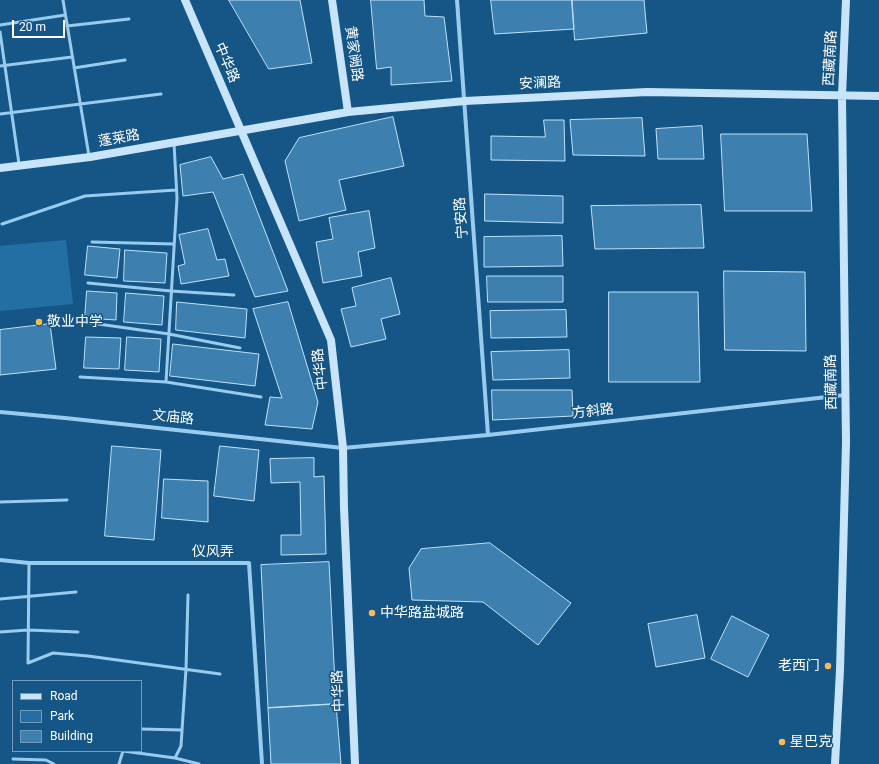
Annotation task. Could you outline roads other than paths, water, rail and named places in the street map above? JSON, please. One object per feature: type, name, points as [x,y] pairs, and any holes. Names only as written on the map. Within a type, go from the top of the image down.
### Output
[{"type":"street","name":"中华路","points":[[185,0],[331,340],[344,448],[344,508],[355,764]]},
{"type":"street","name":"黄家阙路","points":[[332,0],[348,112]]},
{"type":"street","name":"宁安路","points":[[457,0],[488,435]]},
{"type":"street","name":"西藏南路","points":[[835,764],[840,662],[846,443],[844,395],[842,96],[846,0]]},
{"type":"street","name":"安澜路","points":[[241,132],[348,112],[465,101],[647,92],[879,96]]},
{"type":"street","name":"蓬莱路","points":[[0,168],[90,157],[241,132]]},
{"type":"street","name":"方斜路","points":[[344,448],[488,435],[844,395]]},
{"type":"street","name":"文庙路","points":[[0,412],[73,418],[344,448]]},
{"type":"street","name":"仪风弄","points":[[0,560],[29,563],[249,563],[262,764]]},
{"type":"lane","points":[[63,0],[90,157]]},
{"type":"lane","points":[[0,25],[65,15]]},
{"type":"lane","points":[[67,26],[129,19]]},
{"type":"lane","points":[[0,32],[19,166]]},
{"type":"lane","points":[[0,66],[72,57]]},
{"type":"lane","points":[[74,68],[125,60]]},
{"type":"lane","points":[[0,114],[161,94]]},
{"type":"lane","points":[[166,382],[176,190],[174,143]]},
{"type":"lane","points":[[2,224],[85,196],[176,190]]},
{"type":"lane","points":[[92,242],[174,244]]},
{"type":"lane","points":[[88,282],[171,291],[234,295]]},
{"type":"lane","points":[[84,322],[169,334],[240,348]]},
{"type":"lane","points":[[80,377],[166,382],[261,398]]},
{"type":"lane","points":[[0,502],[67,500]]},
{"type":"lane","points":[[29,563],[28,663],[53,653],[88,656],[220,674]]},
{"type":"lane","points":[[0,598],[76,592]]},
{"type":"lane","points":[[175,758],[181,746],[186,669],[188,595]]},
{"type":"lane","points":[[0,632],[28,630],[78,632]]},
{"type":"lane","points":[[142,729],[182,730]]},
{"type":"lane","points":[[119,764],[123,752],[175,758],[199,764]]},
{"type":"lane","points":[[13,759],[46,760],[54,764]]},
{"type":"place","name":"敬业中学","points":[[39,322]]},
{"type":"place","name":"中华路盐城路","points":[[372,613]]},
{"type":"place","name":"老西门","points":[[828,666]]},
{"type":"place","name":"星巴克","points":[[782,742]]}]
